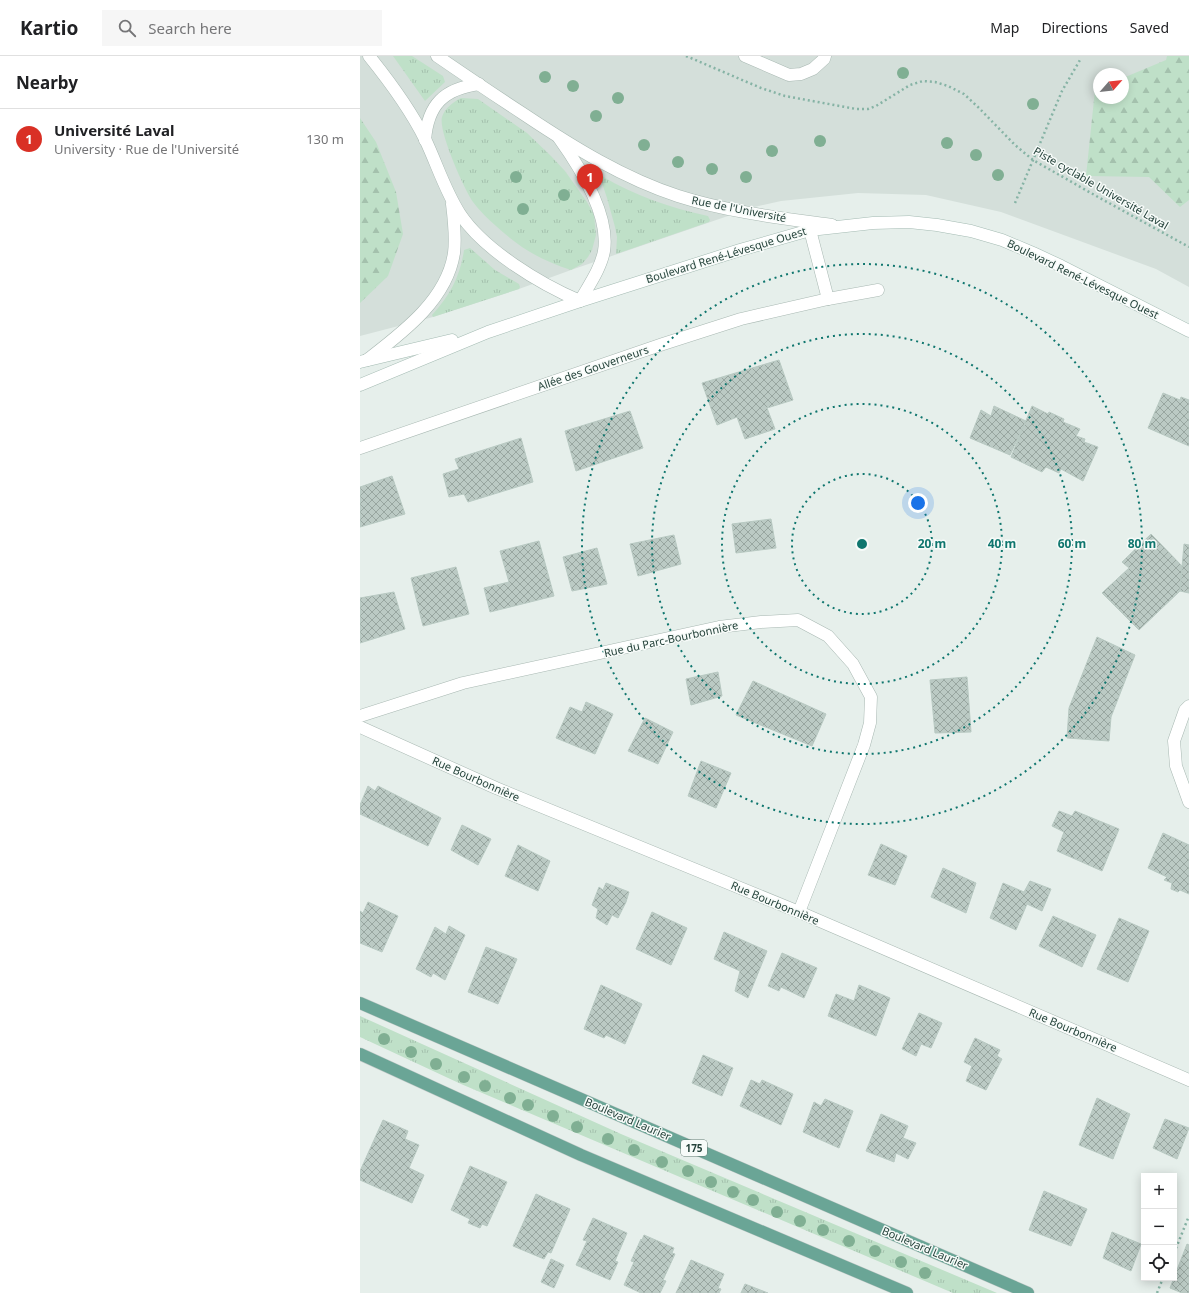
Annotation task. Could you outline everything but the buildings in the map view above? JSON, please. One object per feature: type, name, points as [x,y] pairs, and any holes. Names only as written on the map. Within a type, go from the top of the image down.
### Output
[{"type":"main road","name":"Boulevard Laurier","points":[[360,1003],[1028,1293]]},
{"type":"main road","points":[[360,1054],[581,1155],[907,1293]]},
{"type":"street","points":[[369,56],[396,92],[425,140],[451,199],[460,214],[470,226],[490,246],[528,273],[580,301]]},
{"type":"street","name":"Rue de l'Université","points":[[437,56],[559,138],[592,157],[648,185],[677,196],[705,204],[837,226]]},
{"type":"street","points":[[746,56],[789,75],[801,74],[813,68],[824,59],[825,56]]},
{"type":"street","points":[[425,140],[426,127],[429,117],[440,100],[455,90],[466,86],[479,84]]},
{"type":"street","name":"Rue de l'Université","points":[[559,138],[574,160],[590,189],[602,220],[605,236],[604,252],[580,301]]},
{"type":"street","points":[[364,361],[395,339],[410,325],[428,306],[442,285],[450,268],[454,253],[454,230],[451,199]]},
{"type":"street","name":"Boulevard René-Lévesque Ouest","points":[[360,385],[488,332],[740,250],[810,230],[872,223],[908,222],[937,225],[1002,240],[1033,253],[1189,331]]},
{"type":"street","points":[[810,230],[828,299]]},
{"type":"street","name":"Allée des Gouverneurs","points":[[360,448],[741,319],[828,299],[878,290]]},
{"type":"street","name":"Boulevard René-Lévesque Ouest","points":[[364,361],[488,332]]},
{"type":"street","name":"Rue du Parc-Bourbonnière","points":[[360,716],[463,684],[680,636],[726,626],[798,620],[828,636],[853,664],[871,697],[870,723],[864,745],[799,912]]},
{"type":"street","points":[[1189,706],[1185,710],[1174,741],[1176,766],[1189,802]]},
{"type":"street","name":"Rue Bourbonnière","points":[[360,727],[503,791],[799,912],[1189,1080]]},
{"type":"path","name":"Piste cyclable Université Laval","points":[[686,56],[761,88],[785,96],[856,109],[868,109],[876,106],[910,85],[923,81],[935,82],[948,86],[964,94],[980,108],[1015,145],[1033,160],[1098,198],[1189,247]]},
{"type":"path","points":[[1015,202],[1062,91],[1080,60]]},
{"type":"path","points":[[1177,1246],[1189,1216]]},
{"type":"path","points":[[1157,1293],[1162,1281]]},
{"type":"shaded area","points":[[360,56],[1189,56],[1189,287],[1156,269],[1001,212],[926,195],[858,193],[781,201],[754,207],[519,289],[433,317],[360,336]]},
{"type":"green space","points":[[393,56],[412,56],[443,76],[445,82],[425,101]]},
{"type":"green space","points":[[1167,56],[1189,56],[1189,200],[1180,207],[1149,177],[1086,176],[1094,104],[1129,104],[1129,75],[1166,60]]},
{"type":"green space","points":[[461,98],[478,99],[527,133],[565,171],[587,202],[594,215],[596,235],[592,250],[582,264],[571,270],[550,262],[522,247],[505,234],[473,202],[453,160],[442,124],[442,117],[447,108]]},
{"type":"green space","points":[[360,118],[376,142],[396,192],[403,234],[388,276],[360,303]]},
{"type":"green space","points":[[602,176],[627,190],[667,205],[708,216],[710,220],[709,222],[616,254],[617,237],[600,177]]},
{"type":"green space","points":[[470,248],[495,270],[519,284],[519,289],[433,317],[432,315],[449,293],[457,277],[464,250]]},
{"type":"green space","points":[[360,1016],[621,1134],[997,1293],[953,1293],[461,1084],[360,1037]]},
{"type":"place","name":"Université Laval","points":[[590,197]]}]
